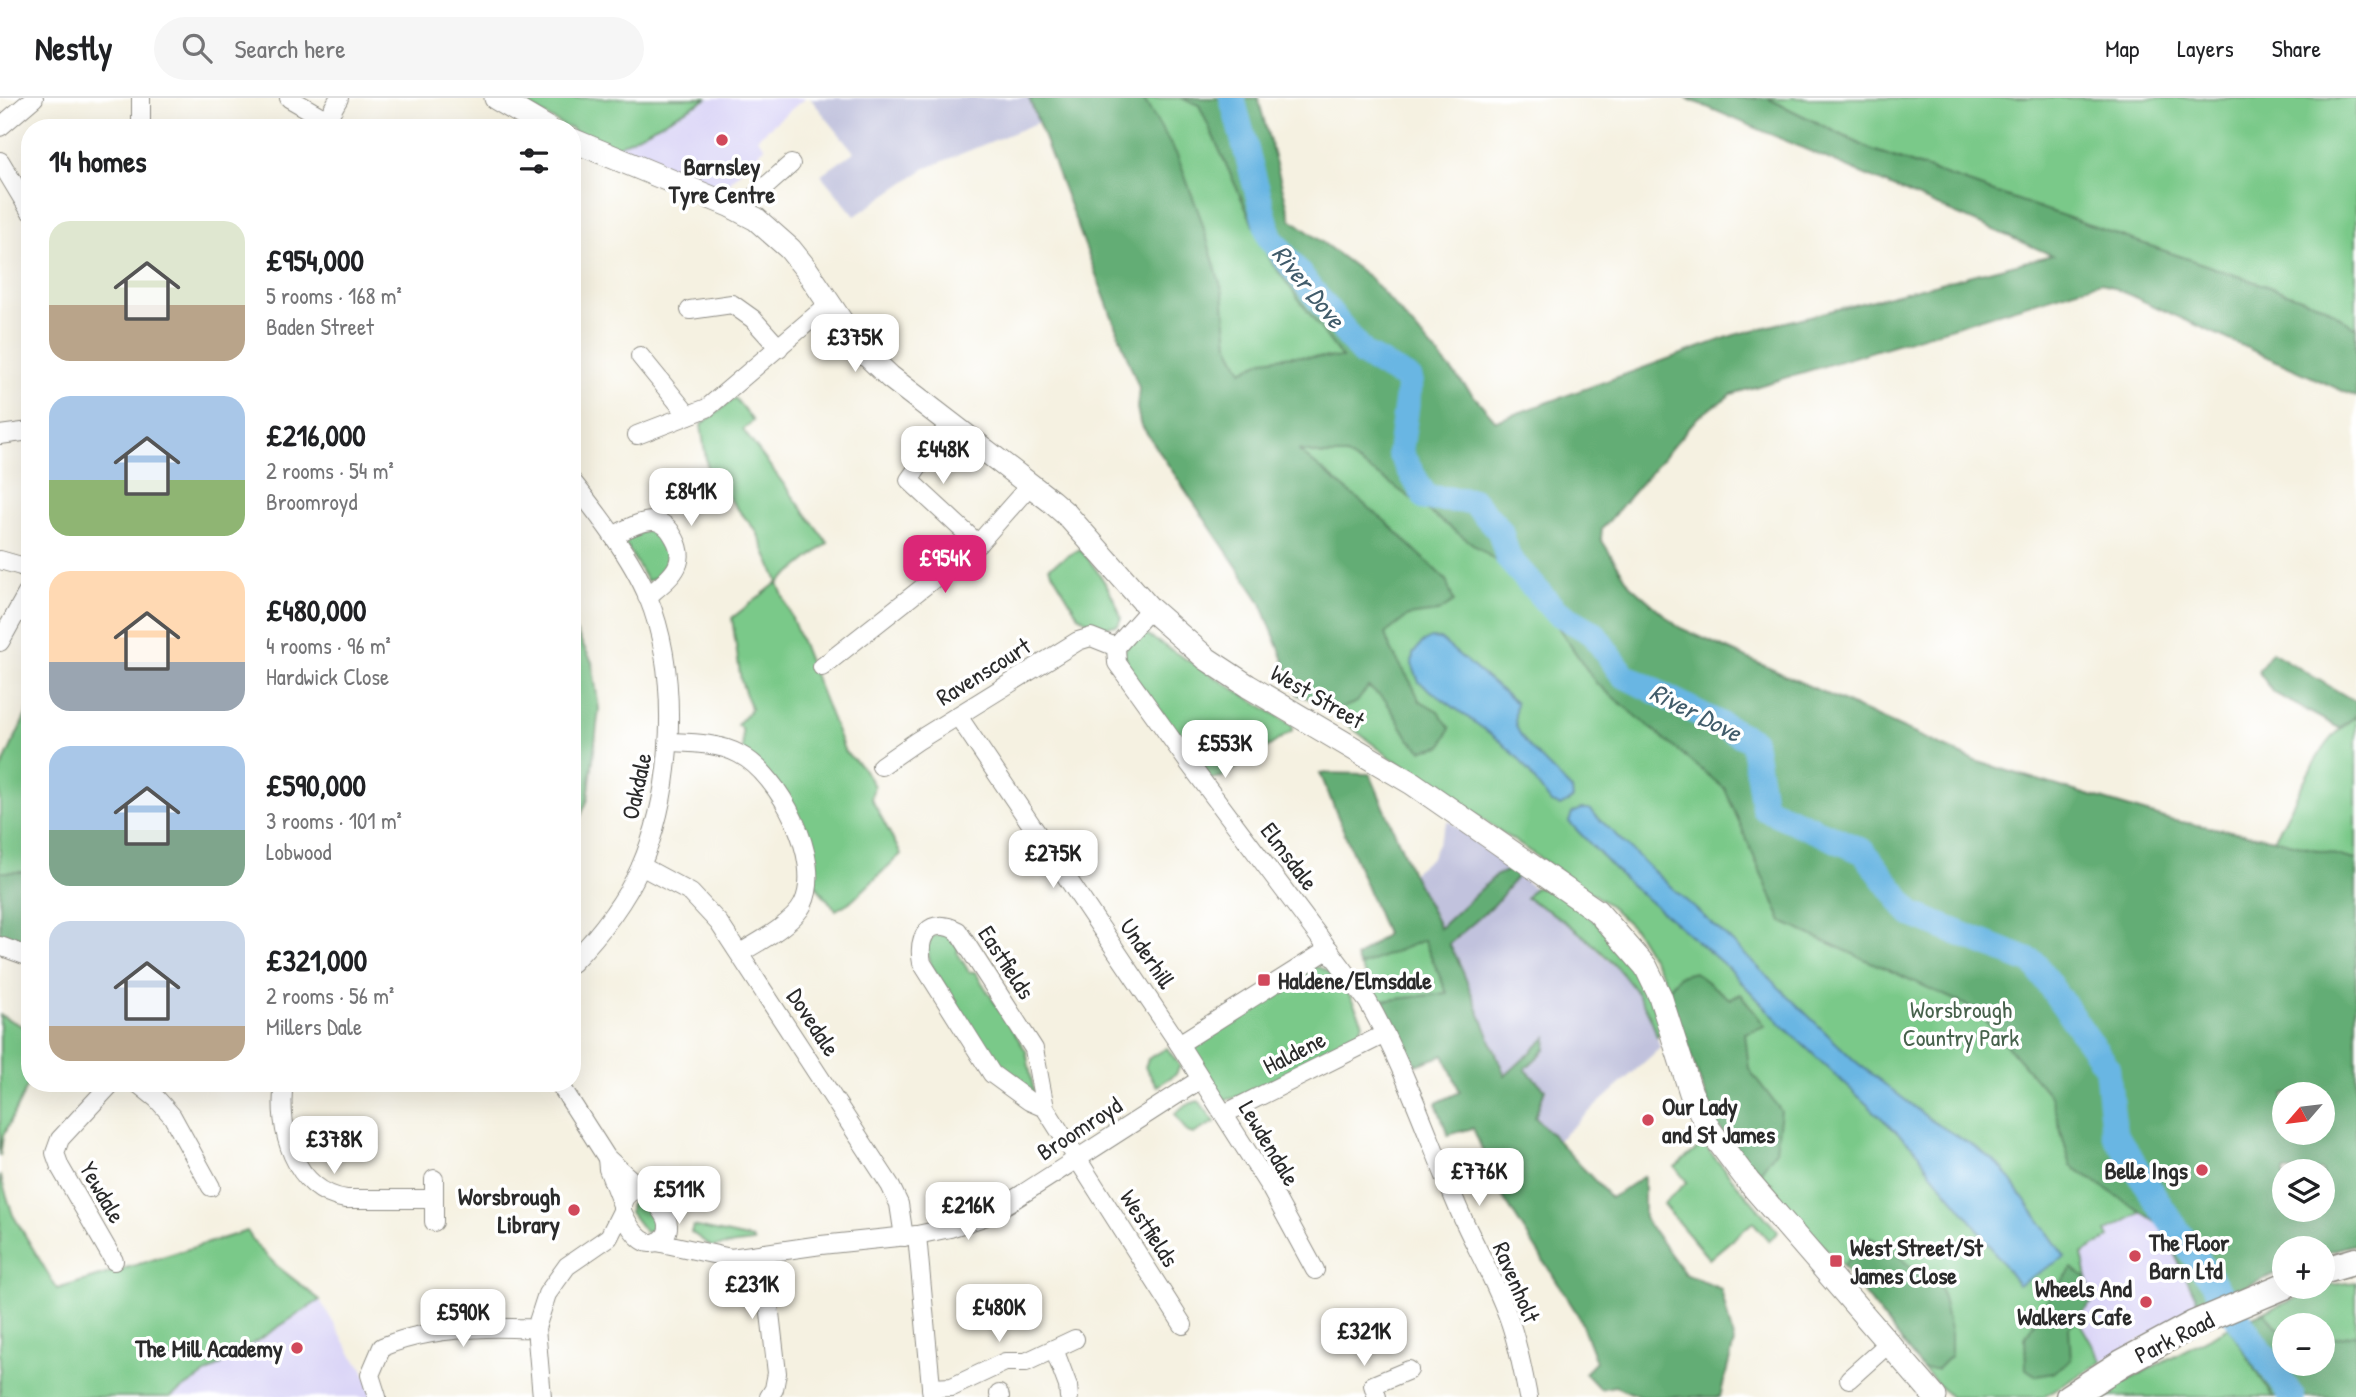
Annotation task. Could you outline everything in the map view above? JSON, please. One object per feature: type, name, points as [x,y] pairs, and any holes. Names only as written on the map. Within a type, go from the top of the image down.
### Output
[{"type":"highway","points":[[2335,1267],[2356,1261]]},
{"type":"highway","name":"Park Road","points":[[2068,1397],[2122,1363],[2194,1324],[2272,1291]]},
{"type":"main road","points":[[496,98],[532,119]]},
{"type":"main road","name":"West Street","points":[[581,144],[756,219],[782,241],[806,269],[867,355],[890,377],[1031,484],[1068,516],[1150,609],[1207,659],[1412,783],[1597,911],[1646,967],[1660,996],[1691,1093],[1709,1129],[1748,1181],[1935,1397]]},
{"type":"street","points":[[0,127],[34,98]]},
{"type":"street","points":[[141,98],[141,119]]},
{"type":"street","points":[[289,98],[317,119]]},
{"type":"street","points":[[327,119],[340,98]]},
{"type":"street","points":[[0,161],[21,196]]},
{"type":"street","points":[[739,210],[791,164]]},
{"type":"street","points":[[690,310],[732,304],[753,319],[779,348]]},
{"type":"street","points":[[637,435],[707,408],[829,304]]},
{"type":"street","points":[[640,356],[688,415]]},
{"type":"street","points":[[950,423],[909,480],[978,544]]},
{"type":"street","points":[[0,435],[21,432]]},
{"type":"street","points":[[822,667],[862,625],[978,544],[1031,484]]},
{"type":"street","name":"Oakdale","points":[[581,493],[613,536],[648,597],[662,647],[669,695],[670,742],[659,807],[641,866],[612,916],[581,952]]},
{"type":"street","points":[[613,536],[655,521],[671,531],[679,545],[679,565],[648,597]]},
{"type":"street","points":[[0,560],[21,566]]},
{"type":"street","points":[[0,642],[21,604]]},
{"type":"street","points":[[1116,647],[1150,609]]},
{"type":"street","name":"Ravenscourt","points":[[881,766],[1078,641],[1091,637],[1116,647]]},
{"type":"street","name":"Elmsdale","points":[[1116,647],[1117,663],[1368,1002],[1385,1034]]},
{"type":"street","name":"Underhill","points":[[958,716],[1179,1044]]},
{"type":"street","points":[[670,742],[715,746],[740,754],[762,772],[774,787],[796,825],[807,867],[808,883],[803,904],[792,919],[740,953]]},
{"type":"street","name":"Dovedale","points":[[641,866],[691,893],[719,923],[890,1185],[911,1236],[932,1393]]},
{"type":"street","name":"Eastfields","points":[[1045,1108],[1029,1101],[992,1074],[922,963],[919,948],[922,937],[929,929],[947,926],[958,931],[1034,1049],[1045,1108],[1077,1159]]},
{"type":"street","points":[[0,946],[21,954]]},
{"type":"street","points":[[1179,1044],[1329,949]]},
{"type":"street","name":"Haldene","points":[[1224,1114],[1385,1034]]},
{"type":"street","name":"Ravenholt","points":[[1385,1034],[1456,1203],[1509,1319],[1528,1397]]},
{"type":"street","name":"Lewdendale","points":[[1179,1044],[1271,1189],[1315,1270]]},
{"type":"street","name":"Broomroyd","points":[[609,1237],[694,1248],[721,1257],[911,1236],[950,1228],[984,1217],[1201,1079]]},
{"type":"street","name":"Yewdale","points":[[104,1092],[60,1139],[55,1153],[60,1167],[114,1261]]},
{"type":"street","points":[[148,1092],[172,1116],[211,1187]]},
{"type":"street","points":[[283,1092],[290,1147],[301,1174],[316,1189],[332,1197],[346,1199],[434,1199]]},
{"type":"street","points":[[565,1092],[607,1158],[608,1169],[622,1208],[649,1241],[666,1236],[668,1225]]},
{"type":"street","name":"Broomroyd","points":[[607,1158],[652,1196],[668,1225],[694,1248]]},
{"type":"street","name":"Westfields","points":[[1077,1159],[1183,1325]]},
{"type":"street","points":[[433,1179],[434,1222]]},
{"type":"street","points":[[542,1397],[536,1328],[547,1294],[566,1266],[609,1237],[626,1195],[642,1190]]},
{"type":"street","points":[[763,1252],[777,1373],[774,1389],[769,1397]]},
{"type":"street","points":[[377,1397],[370,1375],[382,1347],[405,1337],[446,1330],[536,1328]]},
{"type":"street","points":[[932,1393],[952,1387],[995,1386],[1005,1362],[1026,1362],[1075,1339]]},
{"type":"street","points":[[1849,1379],[1889,1343]]},
{"type":"street","points":[[1054,1349],[1068,1386],[1069,1397]]},
{"type":"street","points":[[1372,1384],[1409,1370]]},
{"type":"shaded area","points":[[708,98],[805,98],[757,138],[765,147],[722,190],[613,149]]},
{"type":"shaded area","points":[[810,98],[1029,98],[1039,122],[924,169],[855,216],[821,175],[854,152]]},
{"type":"shaded area","points":[[1448,820],[1534,888],[1527,898],[1550,910],[1582,935],[1617,969],[1636,990],[1653,1021],[1660,1048],[1558,1140],[1535,1117],[1525,1069],[1546,1049],[1547,1038],[1506,1076],[1458,960],[1412,873],[1432,857]]},
{"type":"shaded area","points":[[2142,1212],[2160,1224],[2200,1306],[2102,1362],[2077,1318],[2092,1302],[2082,1254],[2108,1239],[2106,1232]]},
{"type":"shaded area","name":"The Mill Academy","points":[[320,1300],[357,1363],[362,1367],[376,1397],[170,1397]]},
{"type":"green space","points":[[515,98],[708,98],[613,149],[581,134],[581,119],[552,119]]},
{"type":"green space","points":[[1029,98],[1143,98],[1177,155],[1201,219],[1223,293],[1228,344],[1242,371],[1263,360],[1292,356],[1342,358],[1268,257],[1199,105],[1181,98],[1258,98],[1291,219],[1370,278],[1496,421],[1734,335],[2052,255],[1686,98],[1767,98],[1870,149],[2324,306],[2356,328],[2356,397],[2101,282],[1732,394],[1697,418],[1602,529],[1601,539],[1630,585],[1678,627],[1975,761],[2170,820],[2274,839],[2356,860],[2356,1244],[2335,1250],[2335,1236],[2272,1236],[2272,1275],[2200,1306],[2160,1224],[2071,1166],[2051,1097],[1975,1009],[1782,922],[1725,789],[1596,683],[1530,586],[1387,481],[1346,455],[1323,455],[1298,450],[1385,521],[1446,580],[1454,602],[1438,612],[1408,616],[1385,634],[1419,700],[1438,711],[1450,728],[1442,746],[1422,750],[1409,739],[1386,701],[1368,687],[1357,702],[1340,709],[1298,695],[1260,601],[1140,423],[1137,408],[1139,388]]},
{"type":"green space","name":"Worsbrough Country Park","points":[[1054,98],[1232,98],[1270,238],[1600,539],[1630,585],[1678,627],[1975,761],[2170,820],[2274,839],[2318,757],[2341,728],[2356,716],[2356,1244],[2335,1250],[2335,1236],[2272,1236],[2272,1275],[2200,1306],[2160,1224],[2142,1212],[2106,1232],[2109,1238],[2082,1254],[2092,1302],[2077,1318],[2102,1362],[2042,1397],[1950,1397],[1923,1369],[1843,1266],[1756,1178],[1661,973],[1635,930],[1609,905],[1387,755],[1317,701]]},
{"type":"green space","points":[[1767,98],[2356,98],[2356,328],[2324,306],[1870,149]]},
{"type":"green space","points":[[735,398],[753,421],[743,430],[828,543],[778,583],[845,752],[862,767],[874,786],[871,798],[901,854],[853,900],[836,910],[812,881],[811,862],[743,750],[742,729],[737,725],[751,709],[741,681],[732,618],[778,582],[757,532],[708,473],[701,425]]},
{"type":"green space","points":[[648,530],[663,541],[669,556],[664,571],[647,581],[624,541],[627,537]]},
{"type":"green space","points":[[1080,549],[1099,573],[1114,599],[1121,618],[1118,625],[1097,628],[1078,615],[1049,567]]},
{"type":"green space","points":[[1140,634],[1147,635],[1292,725],[1292,731],[1222,777],[1210,779],[1131,672],[1123,653],[1130,642]]},
{"type":"green space","points":[[581,641],[592,662],[599,709],[588,799],[581,815]]},
{"type":"green space","points":[[2272,652],[2356,702],[2356,716],[2339,728],[2274,693],[2258,671]]},
{"type":"green space","points":[[21,726],[21,942],[0,934],[0,771]]},
{"type":"green space","points":[[1320,773],[1370,774],[1412,873],[1440,928],[1495,876],[1510,869],[1518,875],[1495,904],[1449,944],[1505,1076],[1547,1037],[1546,1049],[1525,1069],[1545,1089],[1535,1117],[1611,1198],[1644,1176],[1644,1218],[1685,1274],[1721,1289],[1734,1343],[1720,1397],[1640,1397],[1615,1386],[1600,1389],[1585,1373],[1596,1362],[1578,1315],[1501,1194],[1473,1128],[1448,1135],[1436,1103],[1460,1092],[1444,1055],[1416,1065],[1380,1001],[1447,993],[1424,940],[1360,966],[1356,958],[1386,934]]},
{"type":"green space","points":[[0,872],[21,872],[21,942],[0,934]]},
{"type":"green space","points":[[1547,887],[1587,915],[1616,943],[1643,984],[1665,1030],[1657,1036],[1637,994],[1605,955],[1566,923],[1526,898],[1534,888]]},
{"type":"green space","points":[[946,935],[959,948],[957,952],[969,972],[975,972],[1026,1051],[1035,1097],[1005,1080],[931,965],[925,944],[929,937]]},
{"type":"green space","points":[[1424,939],[1447,993],[1380,1001],[1360,966]]},
{"type":"green space","points":[[1314,966],[1331,974],[1344,988],[1363,1023],[1359,1034],[1351,1041],[1242,1096],[1226,1100],[1218,1094],[1194,1055],[1196,1043]]},
{"type":"green space","points":[[1694,972],[1730,999],[1741,994],[1765,1026],[1745,1033],[1749,1069],[1781,1111],[1776,1150],[1756,1178],[1715,1122],[1667,991],[1679,976]]},
{"type":"green space","points":[[0,1015],[21,1026],[21,1092],[25,1092],[3,1136],[0,1156]]},
{"type":"green space","points":[[1167,1048],[1180,1066],[1176,1074],[1157,1086],[1145,1067],[1148,1059]]},
{"type":"green space","points":[[1199,1101],[1215,1122],[1193,1134],[1187,1132],[1175,1114],[1185,1105]]},
{"type":"green space","points":[[1703,1144],[1778,1232],[1769,1241],[1753,1222],[1709,1259],[1663,1204],[1687,1182],[1675,1167]]},
{"type":"green space","points":[[0,1175],[13,1215],[57,1289],[247,1231],[257,1246],[277,1266],[320,1300],[170,1397],[0,1397]]},
{"type":"green space","points":[[636,1199],[647,1204],[659,1222],[654,1232],[645,1232],[630,1212],[631,1203]]},
{"type":"green space","points":[[693,1226],[752,1239],[754,1242],[712,1247],[691,1232]]},
{"type":"green space","points":[[1868,1237],[1891,1248],[1917,1274],[1939,1280],[1951,1334],[1951,1355],[1937,1369],[1923,1369],[1843,1266]]},
{"type":"green space","points":[[2072,1268],[2087,1278],[2092,1302],[2069,1327],[2071,1360],[2052,1373],[2037,1376],[2026,1369],[2025,1338],[2045,1304]]},
{"type":"green space","points":[[2356,1282],[2356,1397],[2292,1397],[2277,1376],[2335,1376],[2335,1313],[2272,1313],[2272,1368],[2240,1322],[2295,1299],[2335,1299],[2335,1284]]},
{"type":"green space","points":[[2264,1312],[2272,1321],[2272,1376],[2335,1376],[2335,1338],[2356,1334],[2356,1397],[2273,1397],[2229,1327]]},
{"type":"green space","points":[[2229,1327],[2273,1397],[2095,1397]]},
{"type":"water","points":[[1431,638],[1440,639],[1516,703],[1515,720],[1519,733],[1572,790],[1573,799],[1560,806],[1551,803],[1519,759],[1499,740],[1419,682],[1412,664],[1413,654],[1422,643]]},
{"type":"water","points":[[1589,809],[1855,1061],[1932,1121],[1980,1150],[2003,1169],[2065,1257],[2018,1285],[1975,1225],[1925,1165],[1919,1153],[1783,1026],[1727,967],[1626,881],[1569,822],[1572,813]]},
{"type":"waterway","name":"River Dove","points":[[1232,98],[1270,238],[1363,354],[1410,380],[1400,453],[1426,498],[1473,501],[1500,531],[1508,558],[1555,611],[1593,633],[1623,675],[1753,741],[1764,808],[1864,852],[1911,914],[2034,963],[2107,1067],[2114,1133],[2161,1207],[2292,1397]]},
{"type":"place","name":"Barnsley Tyre Centre","points":[[722,140]]},
{"type":"place","name":"Haldene/Elmsdale","points":[[1264,980]]},
{"type":"place","name":"Our Lady and St James","points":[[1648,1120]]},
{"type":"place","name":"Belle Ings","points":[[2202,1170]]},
{"type":"place","name":"Worsbrough Library","points":[[574,1210]]},
{"type":"place","name":"The Floor Barn Ltd","points":[[2135,1256]]},
{"type":"place","name":"West Street/St James Close","points":[[1836,1261]]},
{"type":"place","name":"Wheels And Walkers Cafe","points":[[2146,1302]]},
{"type":"place","name":"The Mill Academy","points":[[297,1348]]}]
